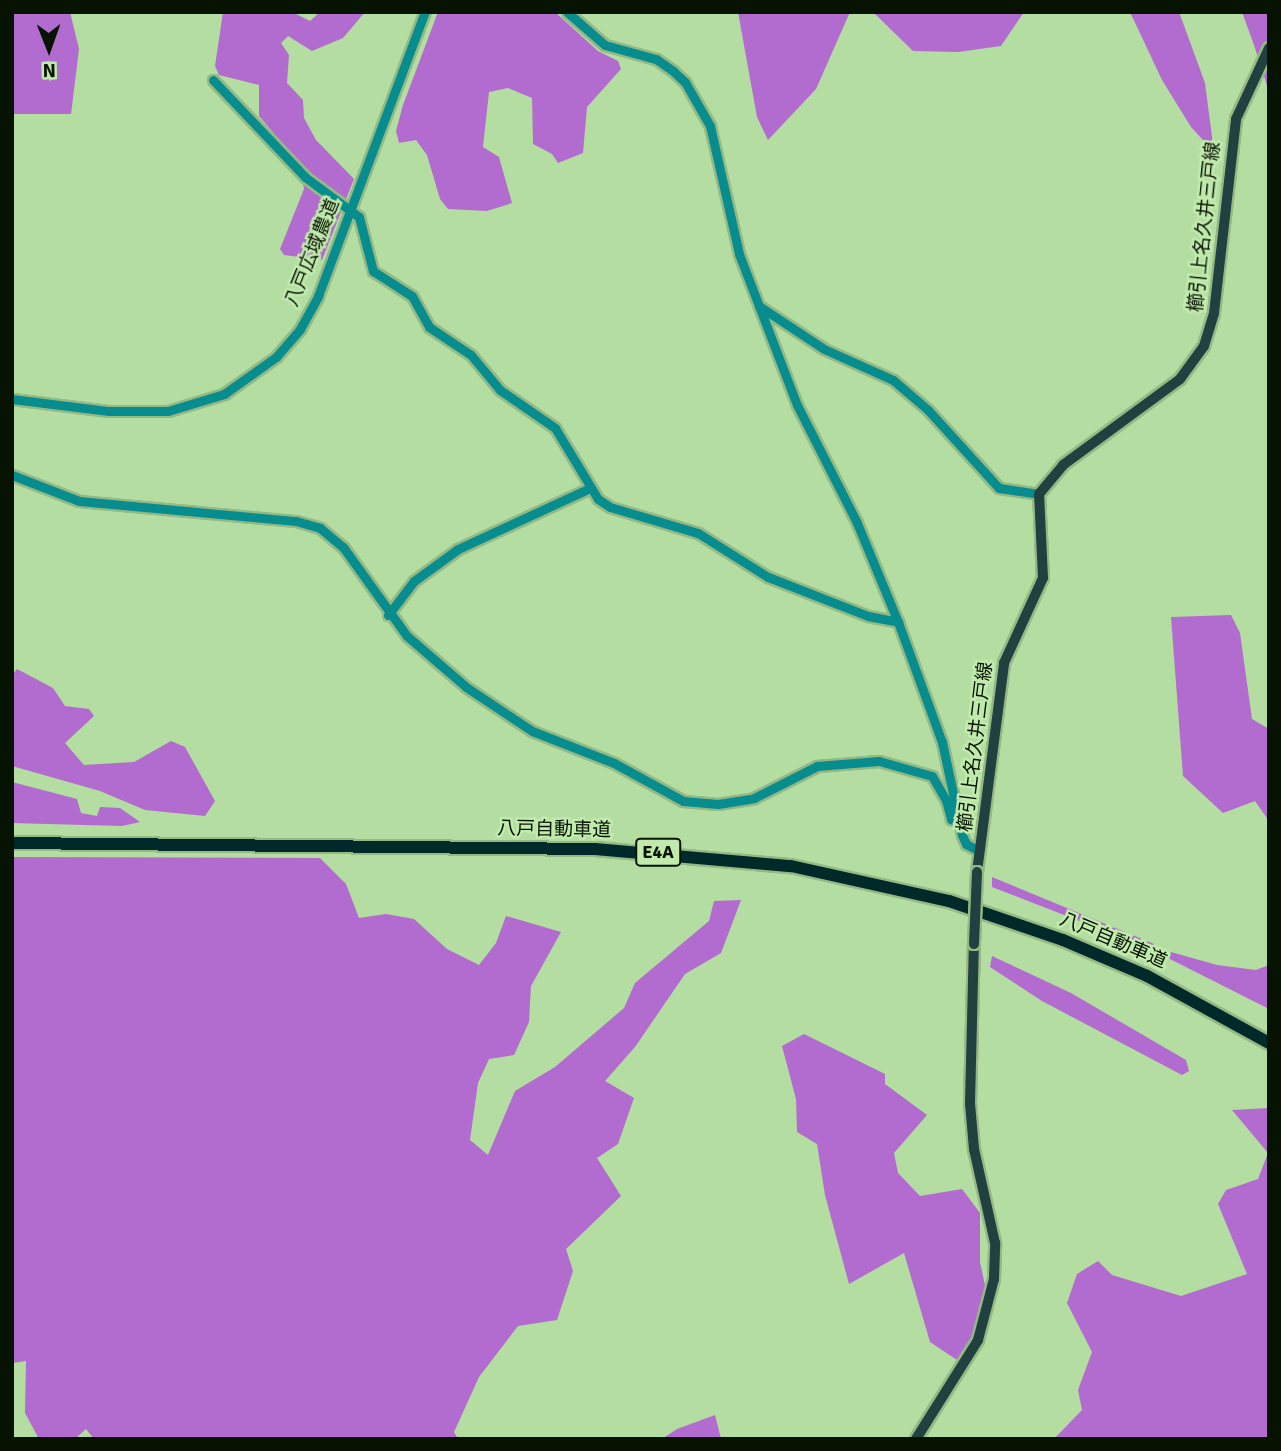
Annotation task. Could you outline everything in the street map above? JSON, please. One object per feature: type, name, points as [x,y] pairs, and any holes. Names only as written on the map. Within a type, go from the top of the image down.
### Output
[{"type":"highway","name":"八戸自動車道","points":[[12,835],[596,841],[796,859],[946,892],[1066,932],[1152,970],[1269,1034]]},
{"type":"highway","name":"八戸自動車道","points":[[12,843],[595,849],[791,866],[949,901],[1040,931],[1147,976],[1269,1043]]},
{"type":"main road","name":"櫛引上名久井三戸線","points":[[916,1439],[978,1340],[994,1279],[995,1243],[974,1149],[970,1103],[977,872],[1004,663],[1043,578],[1040,494],[1063,465],[1180,379],[1203,346],[1214,313],[1236,119],[1269,48]]},
{"type":"street","name":"八戸広域農道","points":[[12,399],[149,412],[185,407],[224,394],[264,369],[300,329],[350,211],[425,12]]},
{"type":"street","points":[[567,12],[605,45],[656,59],[685,82],[716,141],[730,225],[759,306],[797,405],[857,523],[898,622],[942,742],[965,844],[979,851]]},
{"type":"street","points":[[213,80],[305,177],[361,221],[373,271],[412,296],[429,327],[471,355],[500,390],[555,428],[588,489],[610,507],[698,533],[768,577],[868,617],[898,622]]},
{"type":"street","points":[[759,306],[824,349],[893,380],[928,410],[999,488],[1040,494]]},
{"type":"street","points":[[12,475],[79,502],[310,524],[343,547],[388,615],[440,668],[503,714],[532,731],[614,763],[683,801],[718,804],[754,798],[817,766],[879,761],[932,776],[946,800],[951,819],[960,821]]},
{"type":"street","points":[[388,615],[414,581],[458,549],[588,489]]},
{"type":"shaded area","points":[[12,12],[70,12],[79,49],[71,114],[12,114]]},
{"type":"shaded area","points":[[223,12],[292,12],[310,21],[320,12],[365,12],[343,38],[312,51],[288,36],[281,43],[289,55],[287,83],[303,100],[304,118],[316,140],[354,179],[322,260],[284,255],[280,249],[304,189],[300,164],[259,116],[259,85],[219,75],[215,66]]},
{"type":"shaded area","points":[[438,12],[555,12],[598,51],[618,61],[621,69],[587,107],[583,153],[558,163],[552,154],[533,144],[532,98],[508,88],[489,92],[483,147],[499,157],[512,203],[487,211],[448,209],[440,199],[427,155],[416,140],[399,143],[396,131]]},
{"type":"shaded area","points":[[738,12],[850,12],[816,89],[768,140],[757,117]]},
{"type":"shaded area","points":[[873,12],[1024,12],[1001,46],[958,52],[913,51]]},
{"type":"shaded area","points":[[1130,12],[1179,12],[1205,83],[1214,152],[1191,127],[1162,80]]},
{"type":"shaded area","points":[[1242,12],[1269,12],[1269,92],[1254,45]]},
{"type":"shaded area","points":[[1231,615],[1240,633],[1252,719],[1269,729],[1269,821],[1255,801],[1223,813],[1183,776],[1171,617]]},
{"type":"shaded area","points":[[17,669],[53,688],[65,706],[89,709],[94,716],[65,743],[84,765],[134,762],[171,741],[185,747],[215,801],[205,816],[145,810],[100,791],[12,766],[12,675]]},
{"type":"shaded area","points":[[12,782],[77,799],[81,813],[97,816],[100,807],[120,808],[140,822],[122,826],[12,823]]},
{"type":"shaded area","points":[[12,857],[320,858],[346,884],[359,918],[386,914],[414,919],[447,949],[479,965],[496,943],[506,916],[561,932],[531,986],[529,1022],[514,1055],[489,1059],[478,1083],[470,1140],[488,1155],[515,1091],[555,1067],[624,1008],[635,983],[709,921],[714,901],[741,900],[721,953],[685,974],[635,1047],[605,1081],[634,1098],[618,1144],[597,1158],[621,1196],[566,1249],[573,1271],[557,1320],[518,1326],[479,1377],[454,1432],[458,1439],[94,1439],[86,1429],[75,1439],[39,1439],[25,1413],[26,1361],[12,1363]]},
{"type":"shaded area","points":[[992,877],[1154,944],[1154,950],[992,887]]},
{"type":"shaded area","points":[[1171,952],[1217,965],[1256,970],[1269,965],[1269,1009],[1162,955]]},
{"type":"shaded area","points":[[992,956],[1071,993],[1186,1060],[1189,1071],[1182,1075],[1042,1001],[990,967]]},
{"type":"shaded area","points":[[804,1034],[885,1074],[885,1084],[927,1115],[894,1153],[898,1173],[920,1196],[962,1189],[980,1213],[980,1262],[988,1299],[983,1340],[969,1368],[930,1342],[904,1253],[849,1284],[825,1195],[817,1144],[797,1132],[796,1099],[782,1046]]},
{"type":"shaded area","points":[[1269,1108],[1269,1439],[1054,1439],[1082,1410],[1078,1390],[1092,1352],[1067,1303],[1077,1274],[1098,1261],[1112,1275],[1181,1296],[1247,1274],[1218,1204],[1226,1190],[1258,1179],[1268,1153],[1232,1110]]},
{"type":"shaded area","points":[[715,1415],[721,1439],[662,1439],[677,1429]]}]
